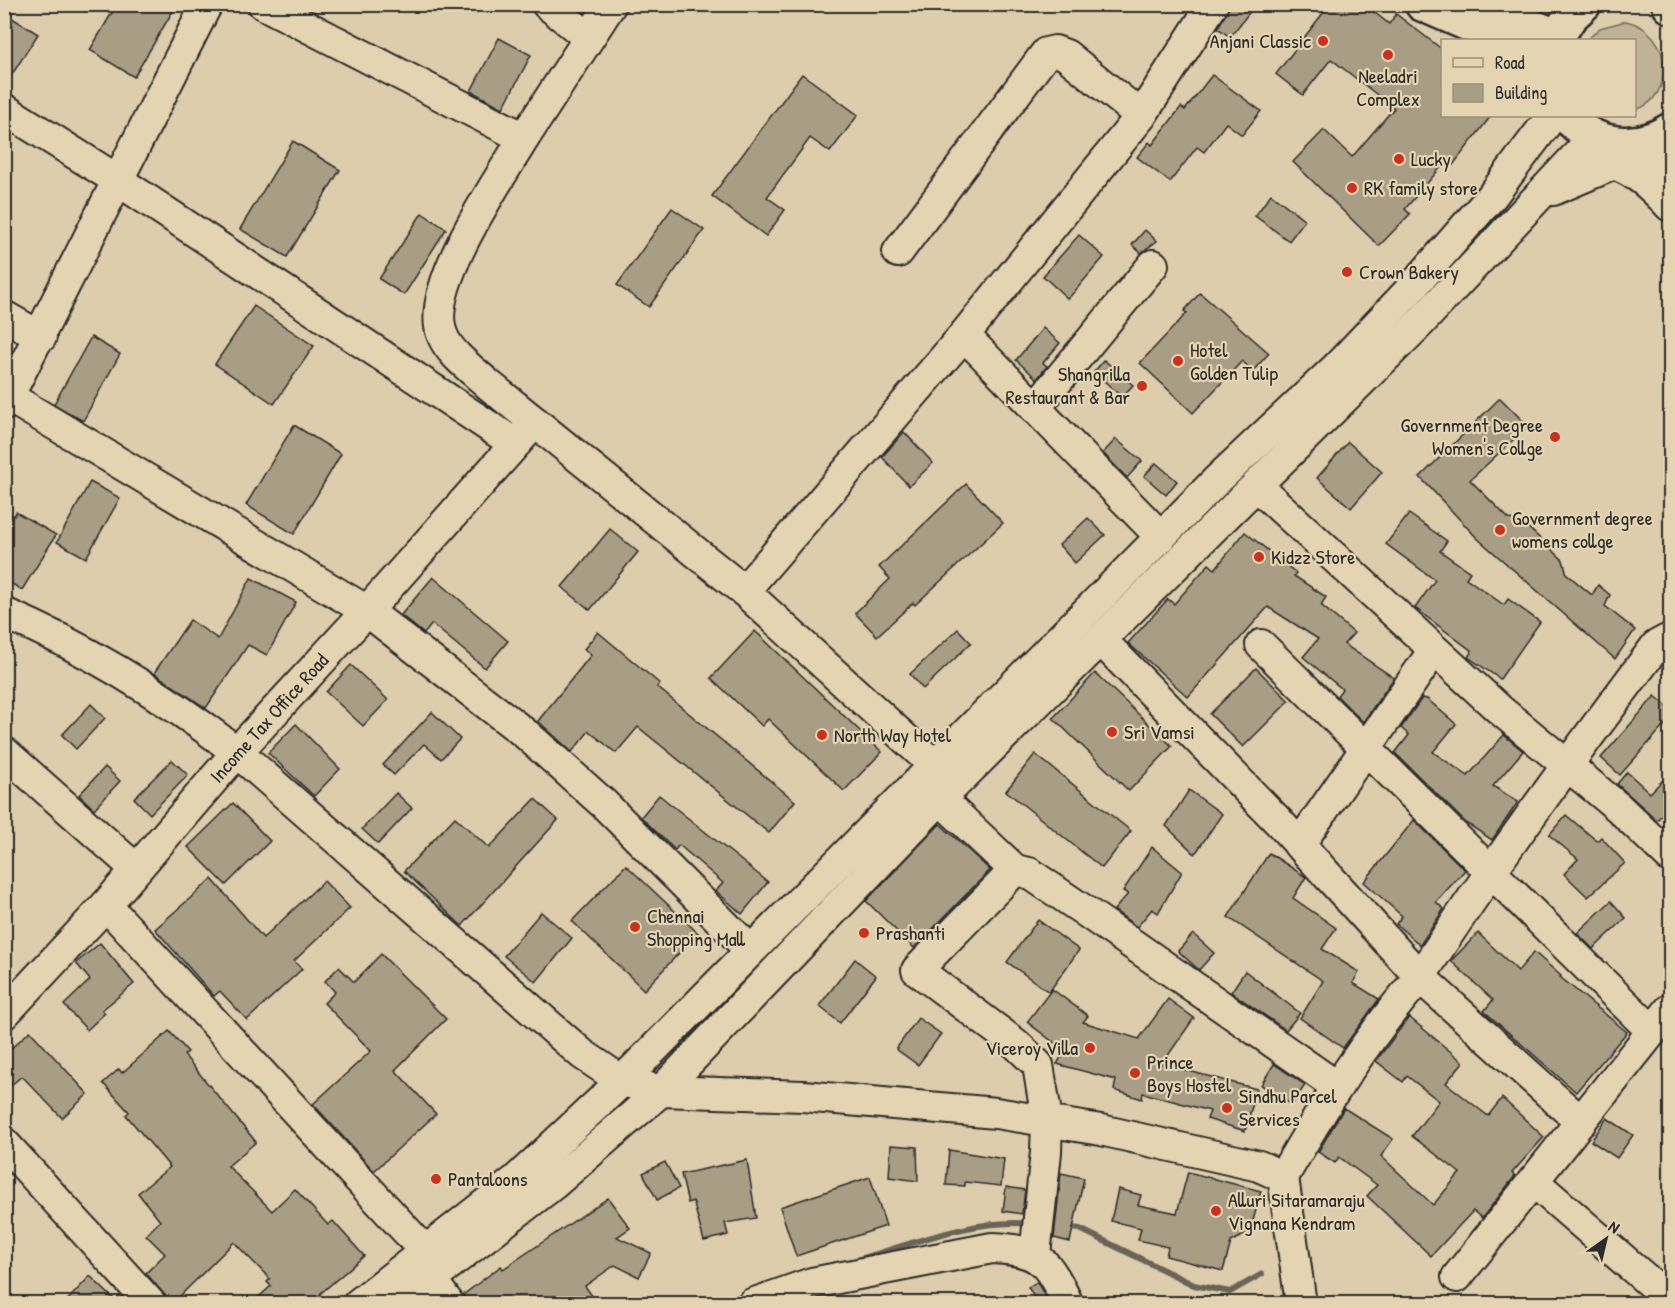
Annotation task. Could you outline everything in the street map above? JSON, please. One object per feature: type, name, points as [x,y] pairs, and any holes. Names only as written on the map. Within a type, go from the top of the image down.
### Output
[{"type":"main road","points":[[1422,4],[1503,39]]},
{"type":"main road","points":[[1474,4],[1556,38],[1570,17],[1584,4]]},
{"type":"main road","points":[[1569,117],[1576,125],[1594,137],[1616,144],[1638,144],[1658,138],[1671,130]]},
{"type":"main road","points":[[1638,144],[1671,184]]},
{"type":"street","points":[[207,4],[7,401],[367,611],[527,735],[561,765],[604,804],[750,950]]},
{"type":"street","points":[[263,4],[524,138]]},
{"type":"street","points":[[548,4],[588,37]]},
{"type":"street","points":[[611,4],[524,138],[474,223],[453,264],[439,302],[442,335],[464,362],[744,591],[933,764]]},
{"type":"street","points":[[744,591],[964,335],[1141,116],[1213,4]]},
{"type":"street","points":[[897,252],[1046,52],[1055,51],[1066,55],[1141,116]]},
{"type":"street","points":[[4,109],[119,181],[514,443]]},
{"type":"street","points":[[398,1304],[428,1265],[622,1081],[933,764],[1161,537],[1336,368],[1409,291],[1492,196],[1551,117]]},
{"type":"street","points":[[358,1304],[428,1265],[555,1183],[661,1091],[940,799],[1421,322],[1594,137]]},
{"type":"street","points":[[1539,196],[1614,164],[1630,170],[1645,180],[1671,206]]},
{"type":"street","points":[[1035,408],[1153,265]]},
{"type":"street","points":[[4,316],[41,337]]},
{"type":"street","points":[[964,335],[1161,537]]},
{"type":"street","name":"Income Tax Office Road","points":[[4,1014],[106,905],[237,752],[367,611],[535,422]]},
{"type":"street","points":[[1257,486],[1533,740],[1626,815],[1671,857]]},
{"type":"street","points":[[4,613],[133,677],[184,711],[237,752],[582,1054],[622,1081],[661,1091],[803,1096],[936,1106],[1047,1120],[1227,1157],[1259,1166],[1283,1177]]},
{"type":"street","points":[[1101,640],[1299,845],[1420,977],[1581,1122]]},
{"type":"street","points":[[1301,1304],[1283,1177],[1336,1086],[1364,1046],[1420,977],[1489,871],[1656,646],[1668,640],[1671,641]]},
{"type":"street","points":[[1261,645],[1489,871],[1661,1020],[1457,1277]]},
{"type":"street","points":[[1299,845],[1434,650]]},
{"type":"street","points":[[4,752],[136,869]]},
{"type":"street","points":[[940,799],[1016,870],[1029,873],[1336,1086]]},
{"type":"street","points":[[1016,870],[917,970],[1033,1058],[1042,1073],[1047,1120],[1043,1190],[1035,1254]]},
{"type":"street","points":[[106,905],[428,1265],[449,1304]]},
{"type":"street","points":[[4,1143],[151,1304]]},
{"type":"street","points":[[1533,1181],[1671,1300]]},
{"type":"street","points":[[752,1304],[817,1293],[992,1248],[1013,1249],[1035,1254],[1046,1265],[1066,1303]]},
{"type":"shaded area","points":[[1626,21],[1642,28],[1654,38],[1661,51],[1664,66],[1663,80],[1657,93],[1648,103],[1636,109],[1636,39],[1588,39],[1600,28]]},
{"type":"building","points":[[117,4],[177,4],[134,77],[90,50]]},
{"type":"building","points":[[1230,4],[1256,4],[1230,37],[1218,28]]},
{"type":"building","points":[[1330,4],[1364,4],[1389,24],[1396,14],[1441,48],[1441,117],[1490,117],[1453,165],[1447,160],[1405,209],[1410,214],[1379,246],[1293,162],[1324,130],[1352,157],[1394,108],[1331,59],[1303,95],[1276,74]]},
{"type":"building","points":[[4,13],[38,34],[4,87]]},
{"type":"building","points":[[499,38],[531,55],[503,108],[471,91]]},
{"type":"building","points":[[802,74],[858,115],[830,152],[810,138],[767,197],[785,210],[766,236],[712,196]]},
{"type":"building","points":[[1212,75],[1261,111],[1242,135],[1226,123],[1204,152],[1197,147],[1170,182],[1137,157],[1149,142],[1152,145],[1181,107],[1185,110]]},
{"type":"building","points":[[293,141],[340,170],[287,257],[240,229]]},
{"type":"building","points":[[1271,194],[1305,220],[1289,241],[1255,216]]},
{"type":"building","points":[[672,208],[704,230],[649,307],[617,285]]},
{"type":"building","points":[[422,213],[446,229],[404,295],[379,279]]},
{"type":"building","points":[[1145,230],[1157,241],[1141,253],[1132,245]]},
{"type":"building","points":[[1079,235],[1104,257],[1068,299],[1043,276]]},
{"type":"building","points":[[1200,293],[1269,353],[1253,371],[1242,361],[1193,413],[1140,363],[1187,313],[1184,311]]},
{"type":"building","points":[[254,306],[314,346],[274,404],[215,364]]},
{"type":"building","points":[[1043,328],[1060,343],[1043,363],[1047,366],[1037,379],[1016,360]]},
{"type":"building","points":[[91,337],[120,354],[83,421],[54,404]]},
{"type":"building","points":[[1104,360],[1133,385],[1122,397],[1094,372]]},
{"type":"building","name":"Government degree womens collge","points":[[1500,398],[1528,426],[1470,480],[1509,519],[1521,521],[1563,560],[1567,574],[1592,595],[1598,585],[1610,595],[1605,606],[1635,630],[1615,659],[1477,538],[1420,477]]},
{"type":"building","points":[[294,425],[341,454],[294,534],[246,505]]},
{"type":"building","points":[[904,432],[933,463],[909,486],[882,457]]},
{"type":"building","points":[[1116,439],[1142,461],[1127,478],[1103,453]]},
{"type":"building","points":[[1348,442],[1382,472],[1351,508],[1317,478]]},
{"type":"building","points":[[1156,463],[1177,481],[1166,495],[1144,476]]},
{"type":"building","points":[[90,482],[120,498],[86,558],[57,542]]},
{"type":"building","points":[[966,484],[1003,523],[915,605],[913,603],[877,636],[855,613],[890,579],[879,567]]},
{"type":"building","points":[[4,511],[14,516],[16,512],[56,535],[22,590],[4,579]]},
{"type":"building","points":[[1409,514],[1447,541],[1440,551],[1470,572],[1466,578],[1504,605],[1508,599],[1540,622],[1500,679],[1468,657],[1472,651],[1415,608],[1435,580],[1386,544]]},
{"type":"building","points":[[1088,518],[1105,535],[1075,563],[1059,545]]},
{"type":"building","points":[[610,529],[638,552],[590,610],[562,587]]},
{"type":"building","points":[[1245,532],[1296,573],[1294,576],[1326,597],[1321,605],[1354,633],[1344,644],[1394,678],[1363,722],[1337,696],[1342,689],[1303,657],[1318,639],[1268,607],[1188,697],[1128,643],[1168,599],[1174,604],[1209,564],[1215,569]]},
{"type":"building","points":[[433,577],[508,641],[485,668],[432,624],[424,634],[401,615]]},
{"type":"building","points":[[251,578],[296,602],[267,655],[248,645],[206,708],[154,673],[190,620],[218,639]]},
{"type":"building","points":[[958,629],[971,643],[923,689],[910,674]]},
{"type":"building","points":[[755,631],[882,752],[844,791],[768,719],[762,726],[711,678]]},
{"type":"building","points":[[598,632],[660,684],[657,687],[795,801],[769,833],[638,727],[616,753],[589,731],[572,752],[538,721],[591,655],[584,649]]},
{"type":"building","points":[[351,665],[388,700],[363,726],[326,692]]},
{"type":"building","points":[[1256,668],[1289,701],[1243,747],[1210,714]]},
{"type":"building","name":"Sri Vamsi","points":[[1095,673],[1172,746],[1129,791],[1053,718]]},
{"type":"building","points":[[1655,696],[1671,709],[1671,718],[1620,775],[1601,758]]},
{"type":"building","points":[[1422,698],[1427,699],[1456,724],[1433,752],[1468,776],[1504,735],[1523,751],[1493,786],[1518,802],[1492,840],[1466,823],[1395,753],[1409,735],[1401,728]]},
{"type":"building","points":[[91,704],[105,718],[76,749],[62,735]]},
{"type":"building","points":[[432,712],[460,739],[441,759],[424,744],[394,775],[383,765]]},
{"type":"building","points":[[296,724],[340,769],[314,796],[268,753]]},
{"type":"building","points":[[1035,754],[1131,831],[1102,868],[1006,791]]},
{"type":"building","points":[[172,760],[188,775],[150,814],[134,798]]},
{"type":"building","points":[[105,767],[120,781],[94,809],[79,795]]},
{"type":"building","points":[[1627,772],[1650,793],[1671,772],[1671,806],[1657,820],[1617,784]]},
{"type":"building","points":[[1189,790],[1222,814],[1195,854],[1166,826]]},
{"type":"building","points":[[396,793],[412,808],[378,844],[362,829]]},
{"type":"building","points":[[659,795],[768,882],[742,914],[716,891],[723,883],[679,845],[675,850],[641,817]]},
{"type":"building","points":[[535,799],[558,820],[462,926],[404,871],[455,817],[489,848]]},
{"type":"building","points":[[233,803],[270,841],[226,885],[188,847]]},
{"type":"building","points":[[1566,815],[1597,841],[1601,837],[1625,863],[1588,897],[1564,874],[1578,859],[1549,835]]},
{"type":"building","points":[[1414,820],[1465,870],[1436,902],[1444,909],[1420,945],[1396,924],[1402,916],[1364,882]]},
{"type":"building","points":[[940,824],[990,870],[914,948],[866,901]]},
{"type":"building","points":[[1152,847],[1182,872],[1158,913],[1152,909],[1137,927],[1114,910],[1128,894],[1123,891]]},
{"type":"building","points":[[1269,853],[1306,877],[1293,898],[1336,928],[1322,949],[1359,972],[1353,983],[1379,999],[1343,1048],[1300,1018],[1323,981],[1228,917]]},
{"type":"building","name":"Chennai Shopping Mall","points":[[626,865],[698,933],[644,990],[572,921]]},
{"type":"building","points":[[212,879],[263,938],[324,881],[350,908],[294,961],[302,969],[247,1020],[220,991],[214,996],[155,929]]},
{"type":"building","points":[[1611,901],[1626,918],[1593,949],[1577,933]]},
{"type":"building","points":[[541,912],[572,938],[536,982],[504,956]]},
{"type":"building","points":[[1038,920],[1079,950],[1049,992],[1007,962]]},
{"type":"building","points":[[1478,933],[1518,971],[1534,952],[1560,977],[1627,1032],[1576,1092],[1484,1011],[1493,1000],[1451,961]]},
{"type":"building","points":[[1193,934],[1214,953],[1199,970],[1178,951]]},
{"type":"building","points":[[100,943],[134,984],[102,1010],[105,1013],[87,1030],[64,1005],[90,980],[76,963]]},
{"type":"building","points":[[381,954],[446,1019],[395,1070],[436,1114],[374,1171],[313,1104],[371,1051],[324,1003],[335,992],[325,981],[339,967],[354,982]]},
{"type":"building","points":[[855,959],[876,976],[840,1023],[819,1006]]},
{"type":"building","points":[[1245,971],[1300,1013],[1286,1030],[1231,992]]},
{"type":"building","points":[[1052,989],[1088,1016],[1083,1022],[1139,1039],[1168,999],[1194,1018],[1162,1064],[1257,1089],[1245,1131],[1207,1119],[1210,1111],[1143,1093],[1142,1099],[1114,1090],[1116,1080],[1057,1064],[1065,1051],[1027,1022]]},
{"type":"building","points":[[1409,1017],[1463,1062],[1446,1083],[1488,1116],[1502,1098],[1544,1137],[1512,1173],[1515,1176],[1482,1218],[1473,1211],[1431,1256],[1367,1196],[1377,1185],[1339,1157],[1335,1163],[1318,1152],[1344,1108],[1393,1139],[1381,1156],[1433,1205],[1460,1173],[1412,1136],[1439,1101],[1407,1076],[1403,1082],[1376,1061]]},
{"type":"building","points":[[918,1018],[941,1034],[918,1065],[896,1049]]},
{"type":"building","points":[[30,1031],[88,1094],[62,1118],[22,1076],[4,1091],[4,1055]]},
{"type":"building","points":[[169,1031],[188,1052],[184,1055],[256,1142],[228,1166],[272,1211],[295,1189],[328,1225],[333,1221],[364,1256],[321,1293],[314,1304],[251,1304],[271,1286],[267,1282],[270,1279],[234,1242],[172,1304],[146,1273],[165,1254],[146,1235],[160,1221],[138,1193],[170,1167],[126,1115],[129,1112],[103,1083],[119,1069],[122,1073]]},
{"type":"building","points":[[1274,1064],[1305,1085],[1292,1105],[1261,1085]]},
{"type":"building","points":[[1607,1118],[1633,1135],[1617,1158],[1591,1141]]},
{"type":"building","points":[[891,1145],[917,1147],[918,1181],[889,1177]]},
{"type":"building","points":[[949,1150],[1004,1159],[1001,1186],[965,1182],[965,1186],[946,1185]]},
{"type":"building","points":[[747,1160],[756,1218],[725,1223],[728,1235],[704,1241],[693,1201],[688,1203],[681,1174]]},
{"type":"building","points":[[665,1162],[679,1188],[657,1200],[643,1173]]},
{"type":"building","name":"Alluri Sitaramaraju Vignana Kendram","points":[[1188,1172],[1261,1191],[1250,1232],[1231,1242],[1223,1271],[1166,1256],[1168,1247],[1138,1240],[1141,1228],[1111,1221],[1118,1189],[1141,1195],[1138,1205],[1177,1213]]},
{"type":"building","points":[[1061,1173],[1084,1178],[1070,1242],[1054,1238]]},
{"type":"building","points":[[870,1177],[886,1226],[796,1256],[780,1207]]},
{"type":"building","points":[[1006,1187],[1025,1190],[1022,1214],[1003,1211]]},
{"type":"building","points":[[608,1198],[630,1228],[617,1237],[651,1253],[639,1277],[615,1265],[585,1286],[593,1297],[584,1304],[466,1304],[463,1295],[501,1266],[503,1269]]},
{"type":"building","points":[[90,1276],[119,1304],[64,1304]]},
{"type":"building","points":[[1037,1282],[1048,1302],[1045,1304],[1038,1304],[1028,1287]]},
{"type":"waterway","points":[[860,1259],[967,1228],[1010,1223],[1031,1224]]},
{"type":"waterway","points":[[1065,1227],[1080,1229],[1194,1285],[1230,1292],[1262,1274]]},
{"type":"waterway","points":[[726,1304],[745,1295]]},
{"type":"place","name":"Anjani Classic","points":[[1323,41]]},
{"type":"place","name":"Neeladri Complex","points":[[1388,55]]},
{"type":"place","name":"Lucky","points":[[1399,159]]},
{"type":"place","name":"RK family store","points":[[1352,188]]},
{"type":"place","name":"Crown Bakery","points":[[1347,272]]},
{"type":"place","name":"Hotel Golden Tulip","points":[[1178,361]]},
{"type":"place","name":"Shangrilla Restaurant & Bar","points":[[1142,386]]},
{"type":"place","name":"Government Degree Women's Collge","points":[[1555,437]]},
{"type":"place","name":"Government degree womens collge","points":[[1500,530]]},
{"type":"place","name":"Kidzz Store","points":[[1259,557]]},
{"type":"place","name":"Sri Vamsi","points":[[1112,732]]},
{"type":"place","name":"North Way Hotel","points":[[822,735]]},
{"type":"place","name":"Chennai Shopping Mall","points":[[635,927]]},
{"type":"place","name":"Prashanti","points":[[864,933]]},
{"type":"place","name":"Viceroy Villa","points":[[1090,1048]]},
{"type":"place","name":"Prince Boys Hostel","points":[[1135,1073]]},
{"type":"place","name":"Sindhu Parcel Services","points":[[1227,1108]]},
{"type":"place","name":"Pantaloons","points":[[436,1179]]},
{"type":"place","name":"Alluri Sitaramaraju Vignana Kendram","points":[[1216,1211]]}]
